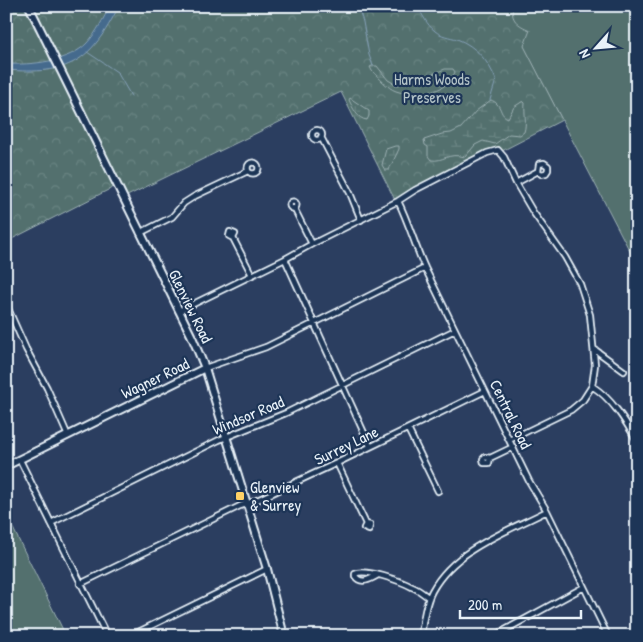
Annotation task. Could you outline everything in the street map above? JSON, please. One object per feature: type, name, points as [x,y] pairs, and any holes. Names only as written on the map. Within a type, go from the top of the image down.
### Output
[{"type":"main road","name":"Glenview Road","points":[[29,6],[179,311],[205,368],[248,504],[284,636]]},
{"type":"main road","name":"Wagner Road","points":[[6,466],[205,368]]},
{"type":"street","points":[[321,137],[350,193],[361,220]]},
{"type":"street","points":[[179,311],[285,259],[398,201],[415,190],[498,150],[504,157],[516,183],[533,212],[565,257],[580,284],[590,315],[595,365],[592,386],[583,400],[571,410],[509,440]]},
{"type":"street","points":[[140,233],[172,217],[184,203],[195,196],[248,170]]},
{"type":"street","points":[[516,183],[538,171]]},
{"type":"street","name":"Central Road","points":[[398,201],[406,215],[414,243],[425,268],[529,481],[547,511],[608,636]]},
{"type":"street","points":[[294,208],[312,244]]},
{"type":"street","points":[[233,238],[252,275]]},
{"type":"street","points":[[285,259],[370,446]]},
{"type":"street","name":"Wagner Road","points":[[205,368],[266,347],[425,268]]},
{"type":"street","points":[[6,304],[68,436]]},
{"type":"street","name":"Windsor Road","points":[[50,523],[227,437],[276,417],[456,330]]},
{"type":"street","points":[[594,349],[624,371]]},
{"type":"street","points":[[592,386],[607,398],[620,413],[637,441]]},
{"type":"street","name":"Surrey Lane","points":[[80,584],[337,463],[486,390]]},
{"type":"street","points":[[408,429],[438,491]]},
{"type":"street","points":[[490,458],[513,447]]},
{"type":"street","points":[[20,460],[107,636]]},
{"type":"street","points":[[337,463],[366,524]]},
{"type":"street","points":[[421,636],[432,590],[452,565],[471,550],[547,511]]},
{"type":"street","points":[[130,636],[267,569]]},
{"type":"street","points":[[378,575],[411,586],[429,598]]},
{"type":"street","points":[[494,636],[584,587]]},
{"type":"green space","points":[[6,6],[25,6],[114,187],[6,242]]},
{"type":"green space","name":"Harms Woods Preserves","points":[[33,6],[513,6],[512,11],[516,21],[530,30],[524,46],[562,120],[502,151],[500,147],[487,151],[395,200],[341,92],[125,197]]},
{"type":"green space","points":[[503,6],[637,6],[637,265]]},
{"type":"green space","points":[[377,66],[388,80],[397,85],[420,79],[445,69],[453,69],[455,72],[448,83],[437,90],[425,93],[404,93],[393,90],[386,85],[372,71],[370,67]]},
{"type":"green space","points":[[350,98],[369,111],[367,120],[361,118],[356,113],[349,100]]},
{"type":"green space","points":[[491,100],[497,103],[508,118],[514,107],[523,101],[525,103],[524,132],[520,135],[509,134],[495,144],[483,141],[475,145],[465,157],[450,156],[439,160],[431,160],[428,156],[428,147],[425,145],[424,140],[451,133],[461,128],[476,111]]},
{"type":"green space","points":[[399,146],[399,149],[389,170],[385,170],[382,165],[386,149]]},
{"type":"green space","points":[[6,514],[66,636],[6,636]]},
{"type":"water","points":[[110,6],[119,6],[98,41],[87,53],[75,61],[62,67],[46,70],[6,70],[6,64],[49,61],[79,49],[94,34]]},
{"type":"waterway","points":[[358,6],[373,66]]},
{"type":"waterway","points":[[417,6],[435,31],[464,42],[476,50],[486,61],[496,80],[490,100]]},
{"type":"waterway","points":[[87,52],[117,72],[131,96]]},
{"type":"place","name":"Glenview & Surrey","points":[[240,496]]}]
